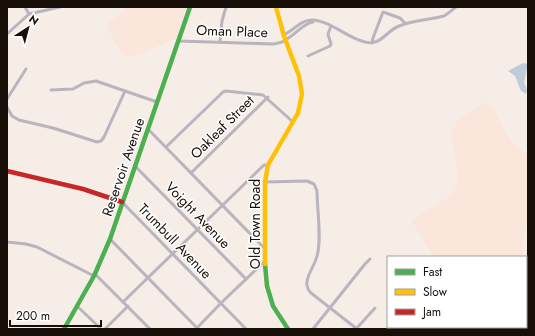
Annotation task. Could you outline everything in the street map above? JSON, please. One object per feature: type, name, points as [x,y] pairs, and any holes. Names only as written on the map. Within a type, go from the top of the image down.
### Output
[{"type":"main road","name":"Reservoir Avenue","points":[[64,329],[94,275],[110,239],[190,7]]},
{"type":"main road","name":"Old Town Road","points":[[276,7],[283,35],[298,72],[302,94],[299,111],[268,165],[265,182],[265,261],[267,286],[270,299],[276,312],[288,329]]},
{"type":"main road","name":"Trumbull Avenue","points":[[7,171],[83,189],[122,202]]},
{"type":"street","points":[[25,7],[29,14]]},
{"type":"street","points":[[7,34],[29,14],[60,7]]},
{"type":"street","points":[[220,42],[222,21],[226,7]]},
{"type":"street","points":[[283,35],[289,33],[308,20],[327,24],[364,42],[372,43],[379,41],[397,27],[405,23],[444,16],[456,7]]},
{"type":"street","points":[[372,43],[383,12],[400,18],[405,23]]},
{"type":"street","points":[[286,41],[296,35],[308,22],[327,24]]},
{"type":"street","points":[[308,56],[332,44],[328,34],[331,26]]},
{"type":"street","name":"Oman Place","points":[[178,41],[274,44],[286,41]]},
{"type":"street","points":[[7,98],[26,69]]},
{"type":"street","points":[[51,90],[73,89],[84,83],[96,81],[157,102]]},
{"type":"street","points":[[7,107],[12,116],[19,120],[66,132],[97,142],[101,141],[104,137],[124,91]]},
{"type":"street","points":[[166,147],[223,92],[226,91],[261,94],[268,97],[293,122]]},
{"type":"street","name":"Oakleaf Street","points":[[191,173],[268,97]]},
{"type":"street","points":[[148,129],[265,249]]},
{"type":"street","points":[[123,302],[264,164],[268,165]]},
{"type":"street","name":"Voight Avenue","points":[[135,166],[246,279]]},
{"type":"street","points":[[265,182],[307,180],[312,182],[315,186],[317,191],[319,245],[317,257],[306,281],[306,287],[311,293],[357,329],[375,308]]},
{"type":"street","name":"Trumbull Avenue","points":[[122,202],[246,329]]},
{"type":"street","points":[[110,239],[197,328],[265,261]]},
{"type":"street","points":[[7,242],[26,244],[36,247],[94,275],[128,306],[150,329]]},
{"type":"street","points":[[313,329],[370,259]]},
{"type":"street","points":[[78,306],[101,329]]},
{"type":"street","points":[[105,329],[128,306]]},
{"type":"shaded area","points":[[128,7],[187,7],[176,38],[146,52],[126,57],[114,42],[107,24]]},
{"type":"shaded area","points":[[488,102],[496,112],[512,143],[528,155],[528,212],[522,256],[433,256],[411,220],[446,199],[455,190],[458,180],[452,130],[460,118]]},
{"type":"water","points":[[523,63],[528,64],[524,82],[527,90],[526,94],[521,91],[515,76],[508,71]]},
{"type":"traffic: fast","points":[[64,329],[94,276],[110,239],[190,7]]},
{"type":"traffic: fast","points":[[265,264],[267,286],[273,306],[288,329]]},
{"type":"traffic: slow","points":[[265,264],[265,182],[268,165],[298,113],[302,94],[299,76],[284,36],[276,7]]},
{"type":"traffic: jam","points":[[7,171],[83,189],[122,202]]},
{"type":"traffic: jam","points":[[527,291],[528,287]]},
{"type":"traffic: jam","points":[[527,304],[528,300]]}]
